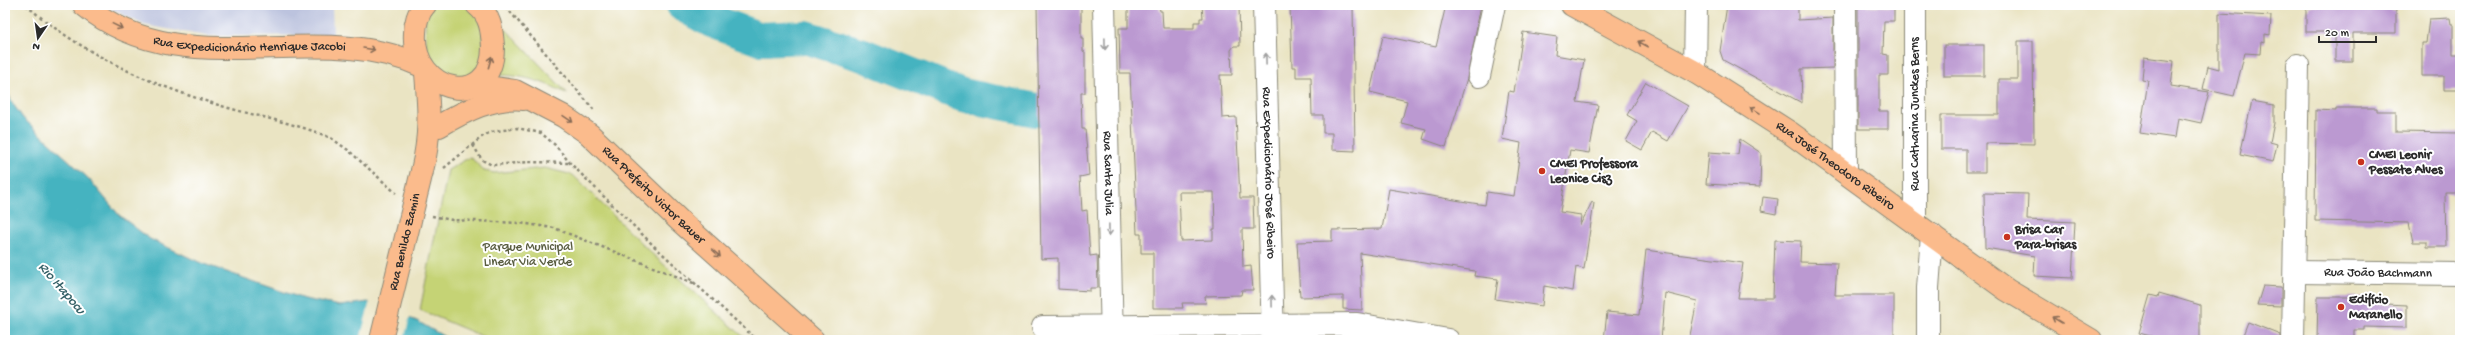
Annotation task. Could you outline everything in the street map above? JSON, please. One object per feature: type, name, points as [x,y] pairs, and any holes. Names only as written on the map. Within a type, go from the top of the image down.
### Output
[{"type":"main road","name":"Rua Expedicionário Henrique Jacobi","points":[[84,5],[95,14],[118,27],[174,45],[229,49],[347,47],[397,55],[445,84],[470,87]]},
{"type":"main road","name":"Rua José Theodoro Ribeiro","points":[[1572,5],[1695,72],[1789,132],[2007,290],[2091,340]]},
{"type":"main road","name":"Rua Benildo Zamin","points":[[381,340],[431,173],[434,135],[424,70],[414,43],[415,27],[423,6]]},
{"type":"main road","name":"Rua Benildo Zamin","points":[[434,135],[470,87],[485,75],[490,63],[493,50],[487,7]]},
{"type":"main road","name":"Rua Prefeito Victor Bauer","points":[[470,87],[515,91],[534,100],[589,134],[669,211],[813,340]]},
{"type":"main road","points":[[434,135],[472,107],[516,98],[534,100]]},
{"type":"street","name":"Rua Santa Julia","points":[[1104,5],[1112,333]]},
{"type":"street","name":"Rua Expedicionário José Ribeiro","points":[[1264,5],[1273,332]]},
{"type":"street","points":[[1479,76],[1494,5]]},
{"type":"street","points":[[1695,72],[1696,5]]},
{"type":"street","points":[[1845,5],[1846,172]]},
{"type":"street","name":"Rua Catharina Junckes Berns","points":[[1915,5],[1923,229],[1928,288],[1928,340]]},
{"type":"street","points":[[2293,340],[2296,272],[2298,65]]},
{"type":"street","name":"Rua João Bachmann","points":[[2296,272],[2460,274]]},
{"type":"street","points":[[1043,326],[1112,333],[1273,332],[1357,324],[1448,340]]},
{"type":"path","points":[[26,5],[70,39],[94,54],[133,73],[212,103],[332,138],[348,150],[399,197]]},
{"type":"path","points":[[487,7],[600,117]]},
{"type":"path","points":[[431,173],[491,132],[513,128],[532,130],[548,138],[570,163],[696,284],[757,340]]},
{"type":"path","points":[[473,145],[482,160],[492,165],[529,162],[570,163]]},
{"type":"path","points":[[429,215],[452,220],[520,223],[554,228],[696,284]]},
{"type":"shaded area","points":[[103,5],[332,5],[333,35],[207,36],[144,25]]},
{"type":"green space","points":[[432,5],[468,5],[484,20],[482,69],[457,80],[427,66],[425,16]]},
{"type":"green space","points":[[494,17],[568,94],[534,80],[516,76],[497,75]]},
{"type":"green space","name":"Parque Municipal Linear Via Verde","points":[[470,157],[485,171],[494,173],[545,168],[573,175],[649,251],[747,340],[491,340],[420,310],[448,170]]},
{"type":"water","name":"Rio Itapocu","points":[[5,87],[13,104],[23,118],[89,179],[119,215],[150,239],[201,263],[304,299],[340,306],[368,302],[417,321],[450,340],[11,340],[5,332]]},
{"type":"pier","points":[[370,301],[410,316],[404,340],[360,340]]},
{"type":"building","points":[[1037,5],[1081,5],[1081,38],[1083,38],[1083,51],[1085,52],[1085,93],[1081,93],[1082,129],[1085,129],[1089,175],[1080,177],[1082,211],[1087,210],[1090,256],[1097,255],[1098,288],[1090,288],[1090,291],[1058,289],[1058,258],[1041,259]]},
{"type":"building","points":[[1128,5],[1159,5],[1160,11],[1162,11],[1163,28],[1194,28],[1194,22],[1200,22],[1200,18],[1203,18],[1202,5],[1239,5],[1240,46],[1234,46],[1231,50],[1232,75],[1220,75],[1222,118],[1236,117],[1240,198],[1253,198],[1254,229],[1242,229],[1243,267],[1251,266],[1253,290],[1242,290],[1241,295],[1205,296],[1206,303],[1182,303],[1183,308],[1153,308],[1153,253],[1141,253],[1141,234],[1137,234],[1130,73],[1120,73],[1119,28],[1128,28]],"holes":[[[1179,192],[1214,192],[1215,229],[1213,229],[1213,240],[1181,241]]]},
{"type":"building","points":[[1290,5],[1353,5],[1355,151],[1332,150],[1332,133],[1323,133],[1323,115],[1312,115],[1311,77],[1296,77],[1296,67],[1292,67]]},
{"type":"building","points":[[1446,5],[1481,5],[1467,78],[1446,147],[1423,139],[1426,129],[1401,123],[1407,101],[1370,92],[1383,36],[1436,47]]},
{"type":"building","points":[[1727,5],[1798,5],[1798,20],[1833,18],[1833,68],[1801,69],[1802,103],[1723,60],[1720,51]]},
{"type":"building","points":[[1858,5],[1894,7],[1894,21],[1884,21],[1883,54],[1888,55],[1888,75],[1879,75],[1879,111],[1888,111],[1888,129],[1858,129]]},
{"type":"building","points":[[2309,5],[2392,5],[2392,10],[2396,10],[2396,33],[2353,33],[2353,61],[2335,61],[2335,32],[2306,32],[2306,9],[2309,9]]},
{"type":"building","points":[[2219,13],[2271,16],[2270,35],[2265,34],[2265,42],[2261,41],[2260,54],[2245,53],[2234,96],[2203,89],[2208,66],[2219,69]]},
{"type":"building","points":[[2450,18],[2451,24],[2453,24],[2453,54],[2460,54],[2460,90],[2444,90],[2444,76],[2422,76],[2422,43],[2426,43],[2429,19]]},
{"type":"building","name":"CMEI Professora Leonice Cisz","points":[[1523,32],[1557,37],[1555,55],[1584,60],[1577,102],[1598,105],[1589,153],[1570,150],[1560,212],[1581,215],[1580,225],[1592,202],[1594,203],[1584,269],[1576,267],[1573,291],[1544,286],[1542,306],[1495,299],[1498,279],[1474,276],[1475,271],[1360,253],[1362,310],[1343,309],[1343,296],[1300,297],[1297,242],[1332,241],[1332,230],[1382,229],[1389,189],[1485,205],[1487,192],[1514,196],[1521,143],[1502,139],[1509,91],[1514,92]]},
{"type":"building","points":[[2018,41],[2033,41],[2034,144],[1985,143],[1985,172],[1966,172],[1966,149],[1941,149],[1941,115],[1999,115],[1999,79],[2018,79]]},
{"type":"building","points":[[1944,45],[1984,45],[1984,76],[1944,76]]},
{"type":"building","points":[[2144,57],[2174,61],[2171,86],[2209,92],[2201,123],[2178,118],[2175,138],[2140,133],[2148,81],[2142,80]]},
{"type":"building","points":[[1646,82],[1688,106],[1668,141],[1652,132],[1642,150],[1626,141],[1637,121],[1627,115]]},
{"type":"building","points":[[2252,101],[2274,105],[2274,123],[2270,142],[2277,144],[2273,162],[2240,155]]},
{"type":"building","name":"CMEI Leonir Pessate Alves","points":[[2336,108],[2377,108],[2377,111],[2396,111],[2396,132],[2460,133],[2460,193],[2445,193],[2446,247],[2427,247],[2427,242],[2413,242],[2409,223],[2315,221],[2316,110],[2336,111]]},
{"type":"building","points":[[1740,139],[1761,153],[1760,187],[1706,184],[1709,152],[1738,154]]},
{"type":"building","points":[[1984,193],[2028,194],[2027,220],[2075,222],[2072,278],[2034,276],[2035,256],[1985,248]]},
{"type":"building","points":[[1763,197],[1778,199],[1776,214],[1761,211]]},
{"type":"building","points":[[1775,240],[1801,241],[1800,262],[1837,263],[1835,295],[1894,295],[1894,340],[1689,340],[1697,301],[1665,293],[1661,340],[1604,340],[1607,312],[1639,315],[1646,250],[1743,263],[1738,298],[1773,298]]},
{"type":"building","points":[[2263,286],[2281,287],[2281,306],[2257,305]]},
{"type":"building","points":[[2159,293],[2200,305],[2200,340],[2166,340],[2139,333],[2150,295],[2158,297]]},
{"type":"building","name":"Edifício Maranello","points":[[2318,297],[2365,297],[2365,303],[2407,305],[2407,328],[2364,327],[2364,330],[2354,330],[2354,340],[2317,340]]},
{"type":"building","points":[[2248,322],[2281,335],[2281,340],[2241,340]]},
{"type":"waterway","points":[[683,5],[712,21],[760,39],[805,37],[863,55],[962,95],[1036,110]]},
{"type":"place","name":"CMEI Leonir Pessate Alves","points":[[2361,162]]},
{"type":"place","name":"CMEI Professora Leonice Cisz","points":[[1542,171]]},
{"type":"place","name":"Brisa Car Para-brisas","points":[[2007,237]]},
{"type":"place","name":"Edifício Maranello","points":[[2341,307]]}]
